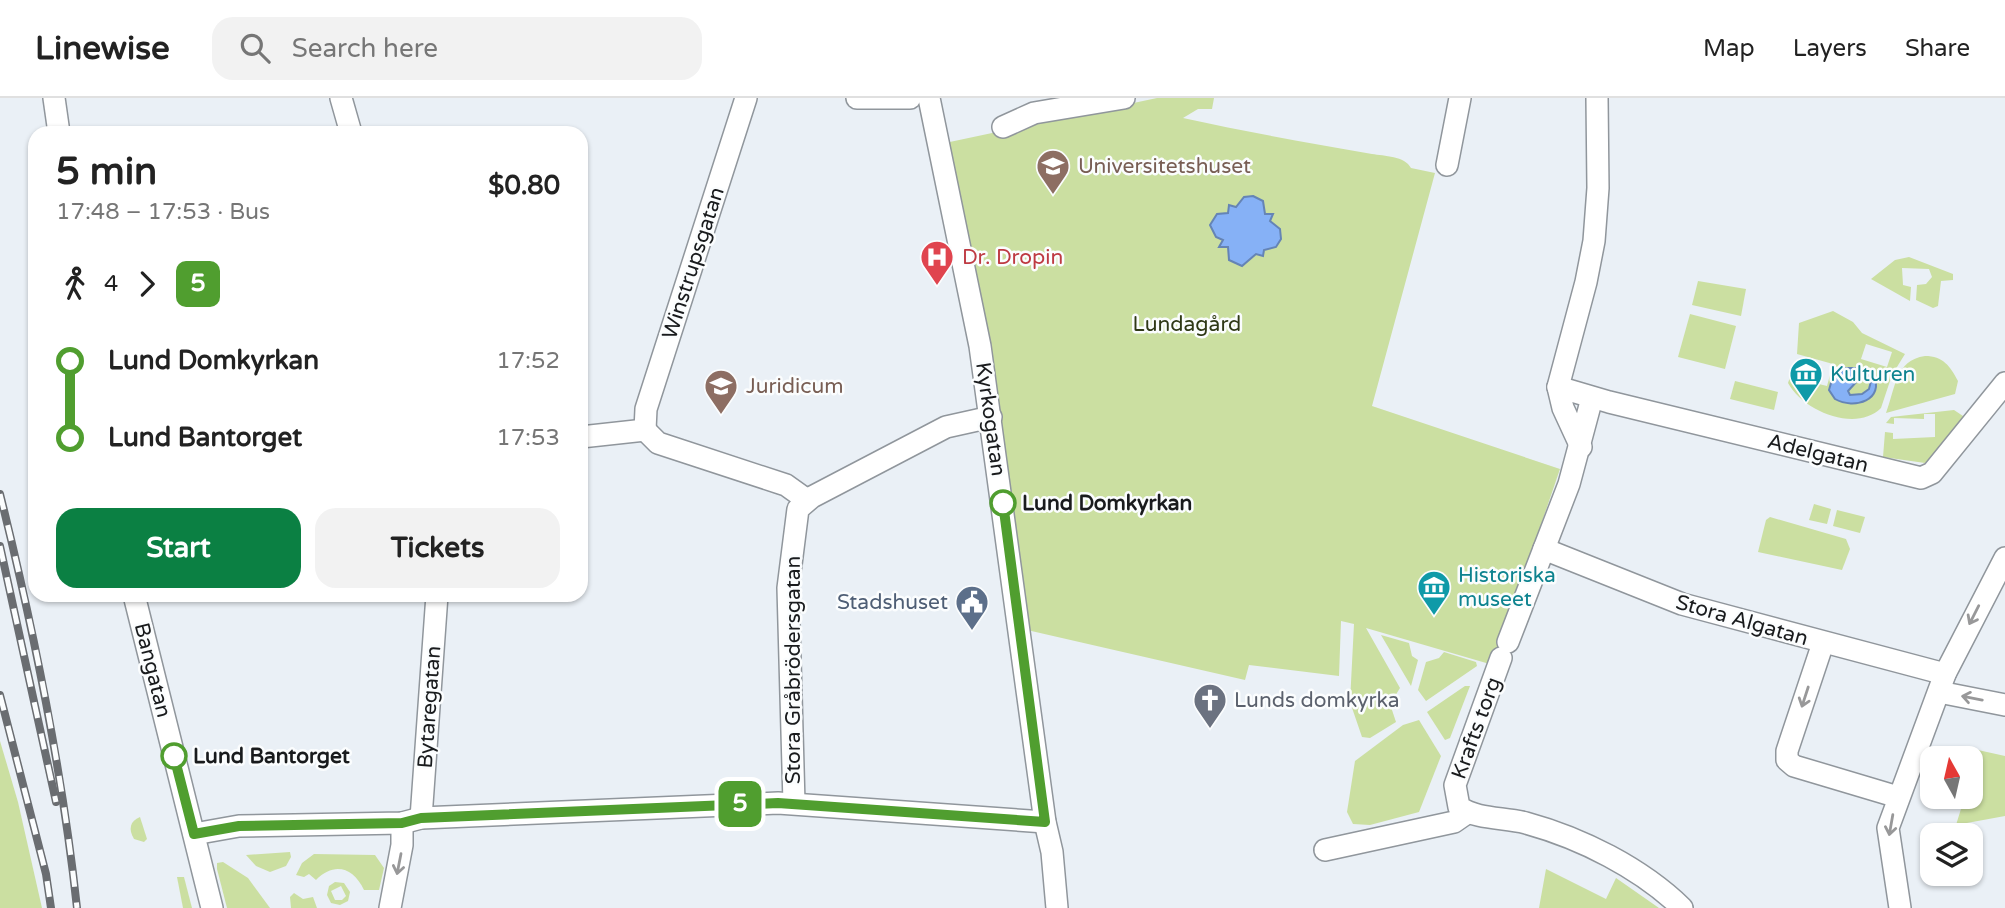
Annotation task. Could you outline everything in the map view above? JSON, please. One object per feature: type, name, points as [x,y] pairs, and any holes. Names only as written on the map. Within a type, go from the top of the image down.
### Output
[{"type":"street","points":[[54,98],[58,126]]},
{"type":"street","points":[[341,98],[349,126]]},
{"type":"street","name":"Winstrupsgatan","points":[[645,430],[646,409],[746,98]]},
{"type":"street","points":[[857,98],[910,98]]},
{"type":"street","name":"Kyrkogatan","points":[[929,98],[972,300],[991,417],[1058,908]]},
{"type":"street","points":[[1003,127],[1034,113],[1124,98]]},
{"type":"street","points":[[1447,165],[1460,98]]},
{"type":"street","points":[[1581,447],[1563,408],[1558,387],[1594,241],[1598,188],[1597,98]]},
{"type":"street","name":"Adelgatan","points":[[1592,398],[1921,478],[1932,473],[2005,383]]},
{"type":"street","points":[[1558,387],[1592,398]]},
{"type":"street","name":"Krafts torg","points":[[1325,850],[1454,822],[1467,813],[1459,807],[1455,797],[1455,785],[1581,447],[1592,398]]},
{"type":"street","points":[[588,436],[645,430],[658,443],[786,485],[807,500],[946,427],[991,417]]},
{"type":"street","name":"Stora Gråbrödersgatan","points":[[794,803],[788,588],[795,517],[807,500]]},
{"type":"street","name":"Stora Algatan","points":[[1544,549],[1682,604],[1823,643],[2005,705]]},
{"type":"street","points":[[1900,908],[1888,828],[1942,683],[2005,558]]},
{"type":"street","name":"Bangatan","points":[[137,602],[212,908]]},
{"type":"street","name":"Bytaregatan","points":[[390,908],[402,845],[412,820],[436,602]]},
{"type":"street","points":[[1823,643],[1787,751],[1787,760],[1794,766],[1898,797]]},
{"type":"street","points":[[194,834],[239,826],[794,803],[1045,822]]},
{"type":"street","points":[[1467,813],[1524,822],[1568,836],[1661,888],[1682,908]]},
{"type":"green space","name":"Lundagård","points":[[1157,98],[1214,98],[1212,109],[1198,109],[1183,118],[1394,157],[1411,168],[1435,173],[1372,406],[1560,469],[1493,665],[1366,628],[1400,688],[1390,704],[1396,722],[1370,738],[1362,737],[1350,702],[1354,624],[1341,621],[1339,676],[1249,665],[1245,680],[1027,630],[945,143]]},
{"type":"green space","points":[[1909,257],[1953,274],[1953,280],[1941,281],[1938,306],[1933,308],[1916,300],[1917,285],[1926,284],[1932,277],[1929,269],[1902,268],[1903,285],[1911,287],[1910,301],[1871,279],[1895,260]]},
{"type":"green space","points":[[1698,281],[1746,289],[1741,316],[1692,305]]},
{"type":"green space","points":[[1833,311],[1853,322],[1862,333],[1905,354],[1892,375],[1881,408],[1858,419],[1845,418],[1817,410],[1795,393],[1788,383],[1790,377],[1827,386],[1833,364],[1797,354],[1799,323]],"holes":[[[1866,344],[1892,352],[1887,367],[1861,359]],[[1843,371],[1869,371],[1873,374],[1875,393],[1866,401],[1829,390],[1835,378]]]},
{"type":"green space","points":[[1690,314],[1736,326],[1725,369],[1678,357]]},
{"type":"green space","points":[[1925,356],[1937,358],[1949,366],[1958,381],[1955,394],[1886,413],[1902,370],[1908,363]]},
{"type":"green space","points":[[1867,378],[1871,387],[1862,394],[1850,395],[1848,391],[1859,379]]},
{"type":"green space","points":[[1735,381],[1778,392],[1774,410],[1730,399]]},
{"type":"green space","points":[[1954,410],[1966,418],[1925,463],[1883,457],[1885,432],[1893,433],[1893,439],[1935,437],[1935,414],[1924,414],[1924,419],[1894,418],[1894,424],[1886,423],[1891,417]]},
{"type":"green space","points":[[1814,504],[1831,509],[1827,524],[1809,520]]},
{"type":"green space","points":[[1837,510],[1865,517],[1860,533],[1833,526]]},
{"type":"green space","points":[[1770,517],[1846,539],[1850,549],[1842,570],[1758,552],[1766,520]]},
{"type":"green space","points":[[1381,635],[1409,643],[1412,656],[1418,660],[1411,686]]},
{"type":"green space","points":[[1444,652],[1476,662],[1477,666],[1426,701],[1418,690],[1426,662],[1439,658]]},
{"type":"green space","points":[[1465,686],[1470,686],[1450,738],[1445,740],[1427,712]]},
{"type":"green space","points":[[1419,720],[1441,756],[1419,812],[1370,825],[1353,824],[1347,812],[1355,761],[1403,725]]},
{"type":"green space","points":[[0,741],[18,802],[42,908],[0,908]]},
{"type":"green space","points":[[1983,751],[2005,756],[2005,816],[1957,823],[1961,809],[1983,809]]},
{"type":"green space","points":[[140,817],[147,839],[144,842],[134,839],[131,832],[132,823]]},
{"type":"green space","points":[[290,852],[291,857],[286,866],[270,872],[256,866],[246,855]]},
{"type":"green space","points":[[314,854],[375,855],[384,868],[379,890],[364,890],[354,876],[343,870],[330,871],[316,880],[309,874],[304,877],[296,875],[302,863]]},
{"type":"green space","points":[[223,862],[248,878],[270,908],[227,908],[217,869],[217,863]]},
{"type":"green space","points":[[1546,869],[1606,899],[1616,878],[1659,908],[1539,908]]},
{"type":"green space","points":[[177,877],[184,877],[192,908],[183,908]]},
{"type":"green space","points":[[335,882],[344,883],[350,892],[348,901],[340,905],[331,903],[327,895],[329,886]],"holes":[[[341,886],[346,896],[342,900],[335,900],[331,891]]]},
{"type":"green space","points":[[294,893],[303,899],[313,897],[317,908],[291,908],[290,897]]},
{"type":"water","points":[[1253,196],[1263,201],[1265,214],[1273,214],[1270,221],[1280,229],[1281,239],[1276,247],[1264,250],[1263,256],[1256,254],[1242,266],[1229,260],[1228,247],[1219,247],[1223,240],[1216,237],[1210,225],[1217,214],[1228,213],[1229,205],[1236,207],[1244,197]]},
{"type":"water","points":[[1844,368],[1859,368],[1873,374],[1876,383],[1872,396],[1859,403],[1851,403],[1835,399],[1829,390],[1831,383]],"holes":[[[1859,379],[1871,381],[1869,389],[1862,394],[1850,395],[1848,391]]]},
{"type":"railway","points":[[0,494],[46,700],[77,908]]},
{"type":"railway","points":[[0,546],[56,802]]},
{"type":"railway","points":[[0,695],[46,874],[51,908]]},
{"type":"bus line","name":"5","points":[[174,756],[194,834],[239,826],[402,823],[421,818],[778,803],[1045,822],[1003,503]]},
{"type":"place","name":"Universitetshuset","points":[[1053,196]]},
{"type":"place","name":"Dr. Dropin","points":[[937,287]]},
{"type":"place","name":"Kulturen","points":[[1806,404]]},
{"type":"place","name":"Juridicum","points":[[721,416]]},
{"type":"place","name":"Lund Domkyrkan","points":[[1003,503]]},
{"type":"place","name":"Historiska museet","points":[[1434,617]]},
{"type":"place","name":"Stadshuset","points":[[972,632]]},
{"type":"place","name":"Lunds domkyrka","points":[[1210,730]]},
{"type":"place","name":"Lund Bantorget","points":[[174,756]]}]
